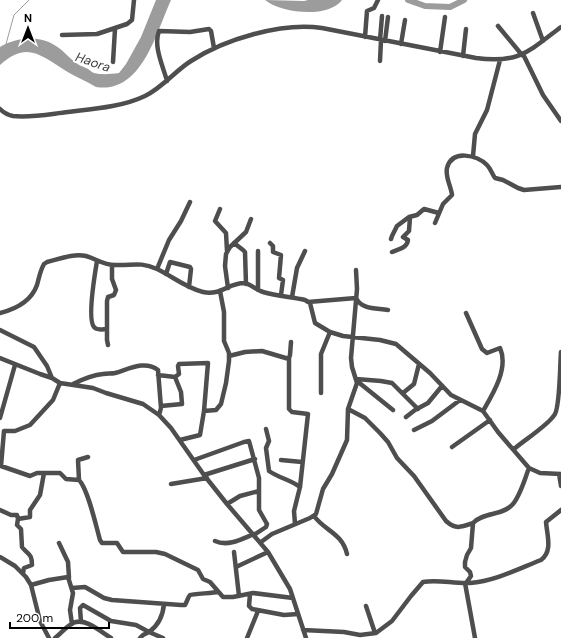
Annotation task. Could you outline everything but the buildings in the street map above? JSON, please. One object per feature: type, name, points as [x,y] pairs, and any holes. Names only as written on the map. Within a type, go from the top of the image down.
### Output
[{"type":"street","points":[[62,35],[89,35],[115,29],[128,24],[132,21],[134,0]]},
{"type":"street","points":[[365,37],[368,11],[374,8],[378,0]]},
{"type":"street","points":[[533,13],[543,40]]},
{"type":"street","points":[[380,61],[382,16]]},
{"type":"street","points":[[382,40],[388,17]]},
{"type":"street","points":[[440,52],[445,17]]},
{"type":"street","points":[[402,44],[405,20]]},
{"type":"street","points":[[498,26],[522,55],[543,95],[561,121]]},
{"type":"street","points":[[0,109],[2,113],[13,116],[37,116],[124,103],[153,92],[190,62],[214,48],[248,36],[294,27],[311,27],[440,52],[500,60],[522,55],[561,27]]},
{"type":"street","points":[[113,62],[115,29]]},
{"type":"street","points":[[167,81],[158,48],[159,31],[190,32],[209,29],[211,31],[214,48]]},
{"type":"street","points":[[463,56],[466,29]]},
{"type":"street","points":[[472,156],[475,134],[487,110],[500,60]]},
{"type":"street","points":[[435,224],[443,204],[452,195],[447,174],[448,166],[452,160],[460,156],[472,156],[481,160],[487,165],[495,178],[503,180],[521,189],[561,187]]},
{"type":"street","points":[[157,269],[169,240],[181,222],[190,202]]},
{"type":"street","points":[[220,208],[215,221],[226,233],[227,251],[225,263],[228,288]]},
{"type":"street","points":[[391,239],[397,226],[410,217],[417,215],[424,209],[439,213]]},
{"type":"street","points":[[392,252],[404,247],[408,242],[408,240],[404,237],[409,231],[410,217]]},
{"type":"street","points":[[227,251],[246,232],[251,219]]},
{"type":"street","points":[[234,243],[245,252],[246,284]]},
{"type":"street","points":[[270,243],[273,246],[273,253],[280,255],[279,278],[283,280],[281,295]]},
{"type":"street","points":[[258,251],[258,290]]},
{"type":"street","points":[[292,297],[297,268],[305,251]]},
{"type":"street","points":[[0,313],[12,310],[29,299],[34,291],[44,264],[75,256],[86,256],[103,264],[145,264],[194,289],[210,293],[240,284],[246,284],[258,290],[308,302],[356,298]]},
{"type":"street","points":[[97,261],[93,292],[93,322],[94,327],[97,329],[107,329]]},
{"type":"street","points":[[166,274],[170,262],[190,267],[189,286]]},
{"type":"street","points":[[108,345],[107,301],[108,297],[115,294],[116,290],[112,279],[112,265]]},
{"type":"street","points":[[261,542],[272,534],[314,516],[318,509],[323,488],[332,474],[347,440],[348,409],[357,385],[357,380],[351,362],[356,298],[356,270]]},
{"type":"street","points":[[204,410],[216,410],[219,407],[226,382],[229,356],[224,341],[224,312],[220,291]]},
{"type":"street","points":[[356,298],[363,306],[388,310]]},
{"type":"street","points":[[308,302],[311,306],[315,323],[330,332],[343,336],[380,340],[392,343],[430,372],[447,392],[460,400],[483,410],[529,468],[540,473],[560,474],[561,486]]},
{"type":"street","points":[[466,313],[482,349],[487,353],[500,348],[502,354],[503,363],[494,393],[483,410]]},
{"type":"street","points":[[0,330],[34,347],[47,366],[52,378]]},
{"type":"street","points":[[321,393],[321,354],[330,332]]},
{"type":"street","points":[[291,342],[289,358],[289,409],[292,412],[308,414],[300,487],[294,511],[295,524]]},
{"type":"street","points":[[229,356],[245,352],[262,351],[289,358]]},
{"type":"street","points":[[514,448],[550,420],[556,413],[561,352]]},
{"type":"street","points":[[0,358],[52,378],[60,383],[86,386],[138,402],[159,415],[171,428],[227,504],[268,552],[288,585],[306,638]]},
{"type":"street","points":[[175,377],[179,374],[179,364],[208,363],[204,410],[200,435],[180,440]]},
{"type":"street","points":[[403,394],[414,384],[419,364]]},
{"type":"street","points":[[0,418],[15,365]]},
{"type":"street","points":[[72,384],[90,376],[117,372],[136,366],[156,368],[158,370],[161,406],[159,415]]},
{"type":"street","points":[[158,375],[175,377]]},
{"type":"street","points":[[161,406],[179,405],[183,403],[181,392],[175,377]]},
{"type":"street","points":[[357,380],[387,382],[392,384],[418,409]]},
{"type":"street","points":[[357,380],[393,410]]},
{"type":"street","points":[[60,383],[53,400],[30,424],[15,431],[2,430],[1,466],[30,476],[44,472],[60,473],[66,479],[79,480]]},
{"type":"street","points":[[406,417],[428,403],[442,386]]},
{"type":"street","points":[[414,430],[432,422],[460,400]]},
{"type":"street","points":[[348,409],[365,418],[380,432],[388,442],[397,458],[414,476],[446,521],[455,527],[474,523],[478,519],[502,511],[512,504],[529,468]]},
{"type":"street","points":[[452,447],[490,420]]},
{"type":"street","points":[[266,429],[269,441],[266,448],[269,471],[295,483],[300,487]]},
{"type":"street","points":[[194,460],[248,441],[255,459],[259,478],[259,510],[267,524],[266,527],[254,535],[227,543],[220,543],[216,540]]},
{"type":"street","points":[[88,457],[78,460],[79,480],[83,485],[93,512],[102,543],[117,543],[123,552],[156,552],[165,554],[198,570],[204,579],[210,582],[218,592],[226,598],[250,594],[293,598]]},
{"type":"street","points":[[171,484],[206,477],[255,459]]},
{"type":"street","points":[[281,460],[302,462]]},
{"type":"street","points":[[18,519],[30,517],[30,510],[40,495],[44,472]]},
{"type":"street","points":[[227,504],[240,496],[259,491]]},
{"type":"street","points":[[0,510],[12,515],[17,515],[17,525],[21,529],[22,547],[31,555],[32,564],[24,568],[23,573]]},
{"type":"street","points":[[303,630],[344,632],[360,635],[375,633],[380,631],[392,621],[423,582],[466,583],[493,579],[543,558],[549,541],[546,522],[561,510]]},
{"type":"street","points":[[314,516],[322,525],[337,536],[342,542],[346,554]]},
{"type":"street","points":[[474,523],[471,548],[467,555],[465,568],[470,572],[471,576],[466,583],[475,638]]},
{"type":"street","points":[[59,543],[68,562],[69,578],[73,597],[70,610],[72,624]]},
{"type":"street","points":[[234,552],[239,596]]},
{"type":"street","points":[[236,567],[268,552]]},
{"type":"street","points":[[0,557],[10,562],[23,573],[31,585],[39,617],[49,638]]},
{"type":"street","points":[[31,585],[64,577],[69,578]]},
{"type":"street","points":[[72,588],[85,587],[104,598],[112,600],[184,605],[191,595],[218,592]]},
{"type":"street","points":[[250,594],[250,607],[258,611],[286,615],[298,614]]},
{"type":"street","points":[[140,638],[149,632],[159,622],[164,604]]},
{"type":"street","points":[[81,622],[80,608],[83,605],[91,611],[111,621],[136,625],[163,638]]},
{"type":"street","points":[[366,606],[375,633]]},
{"type":"street","points":[[247,638],[258,611]]},
{"type":"street","points":[[55,638],[72,624],[81,622],[90,625],[111,638]]},
{"type":"shaded area","points":[[156,0],[171,0],[153,44],[136,71],[125,81],[112,87],[96,87],[49,60],[33,53],[26,52],[18,54],[0,65],[0,47],[21,39],[35,39],[49,42],[56,46],[76,63],[94,73],[119,73],[126,64],[141,37]]},
{"type":"shaded area","points":[[265,0],[342,0],[335,6],[326,10],[304,12],[293,11],[272,5]]},
{"type":"waterway","points":[[6,44],[14,15],[29,0]]},
{"type":"waterway","name":"Haora","points":[[408,0],[425,6],[450,7],[464,0]]}]
